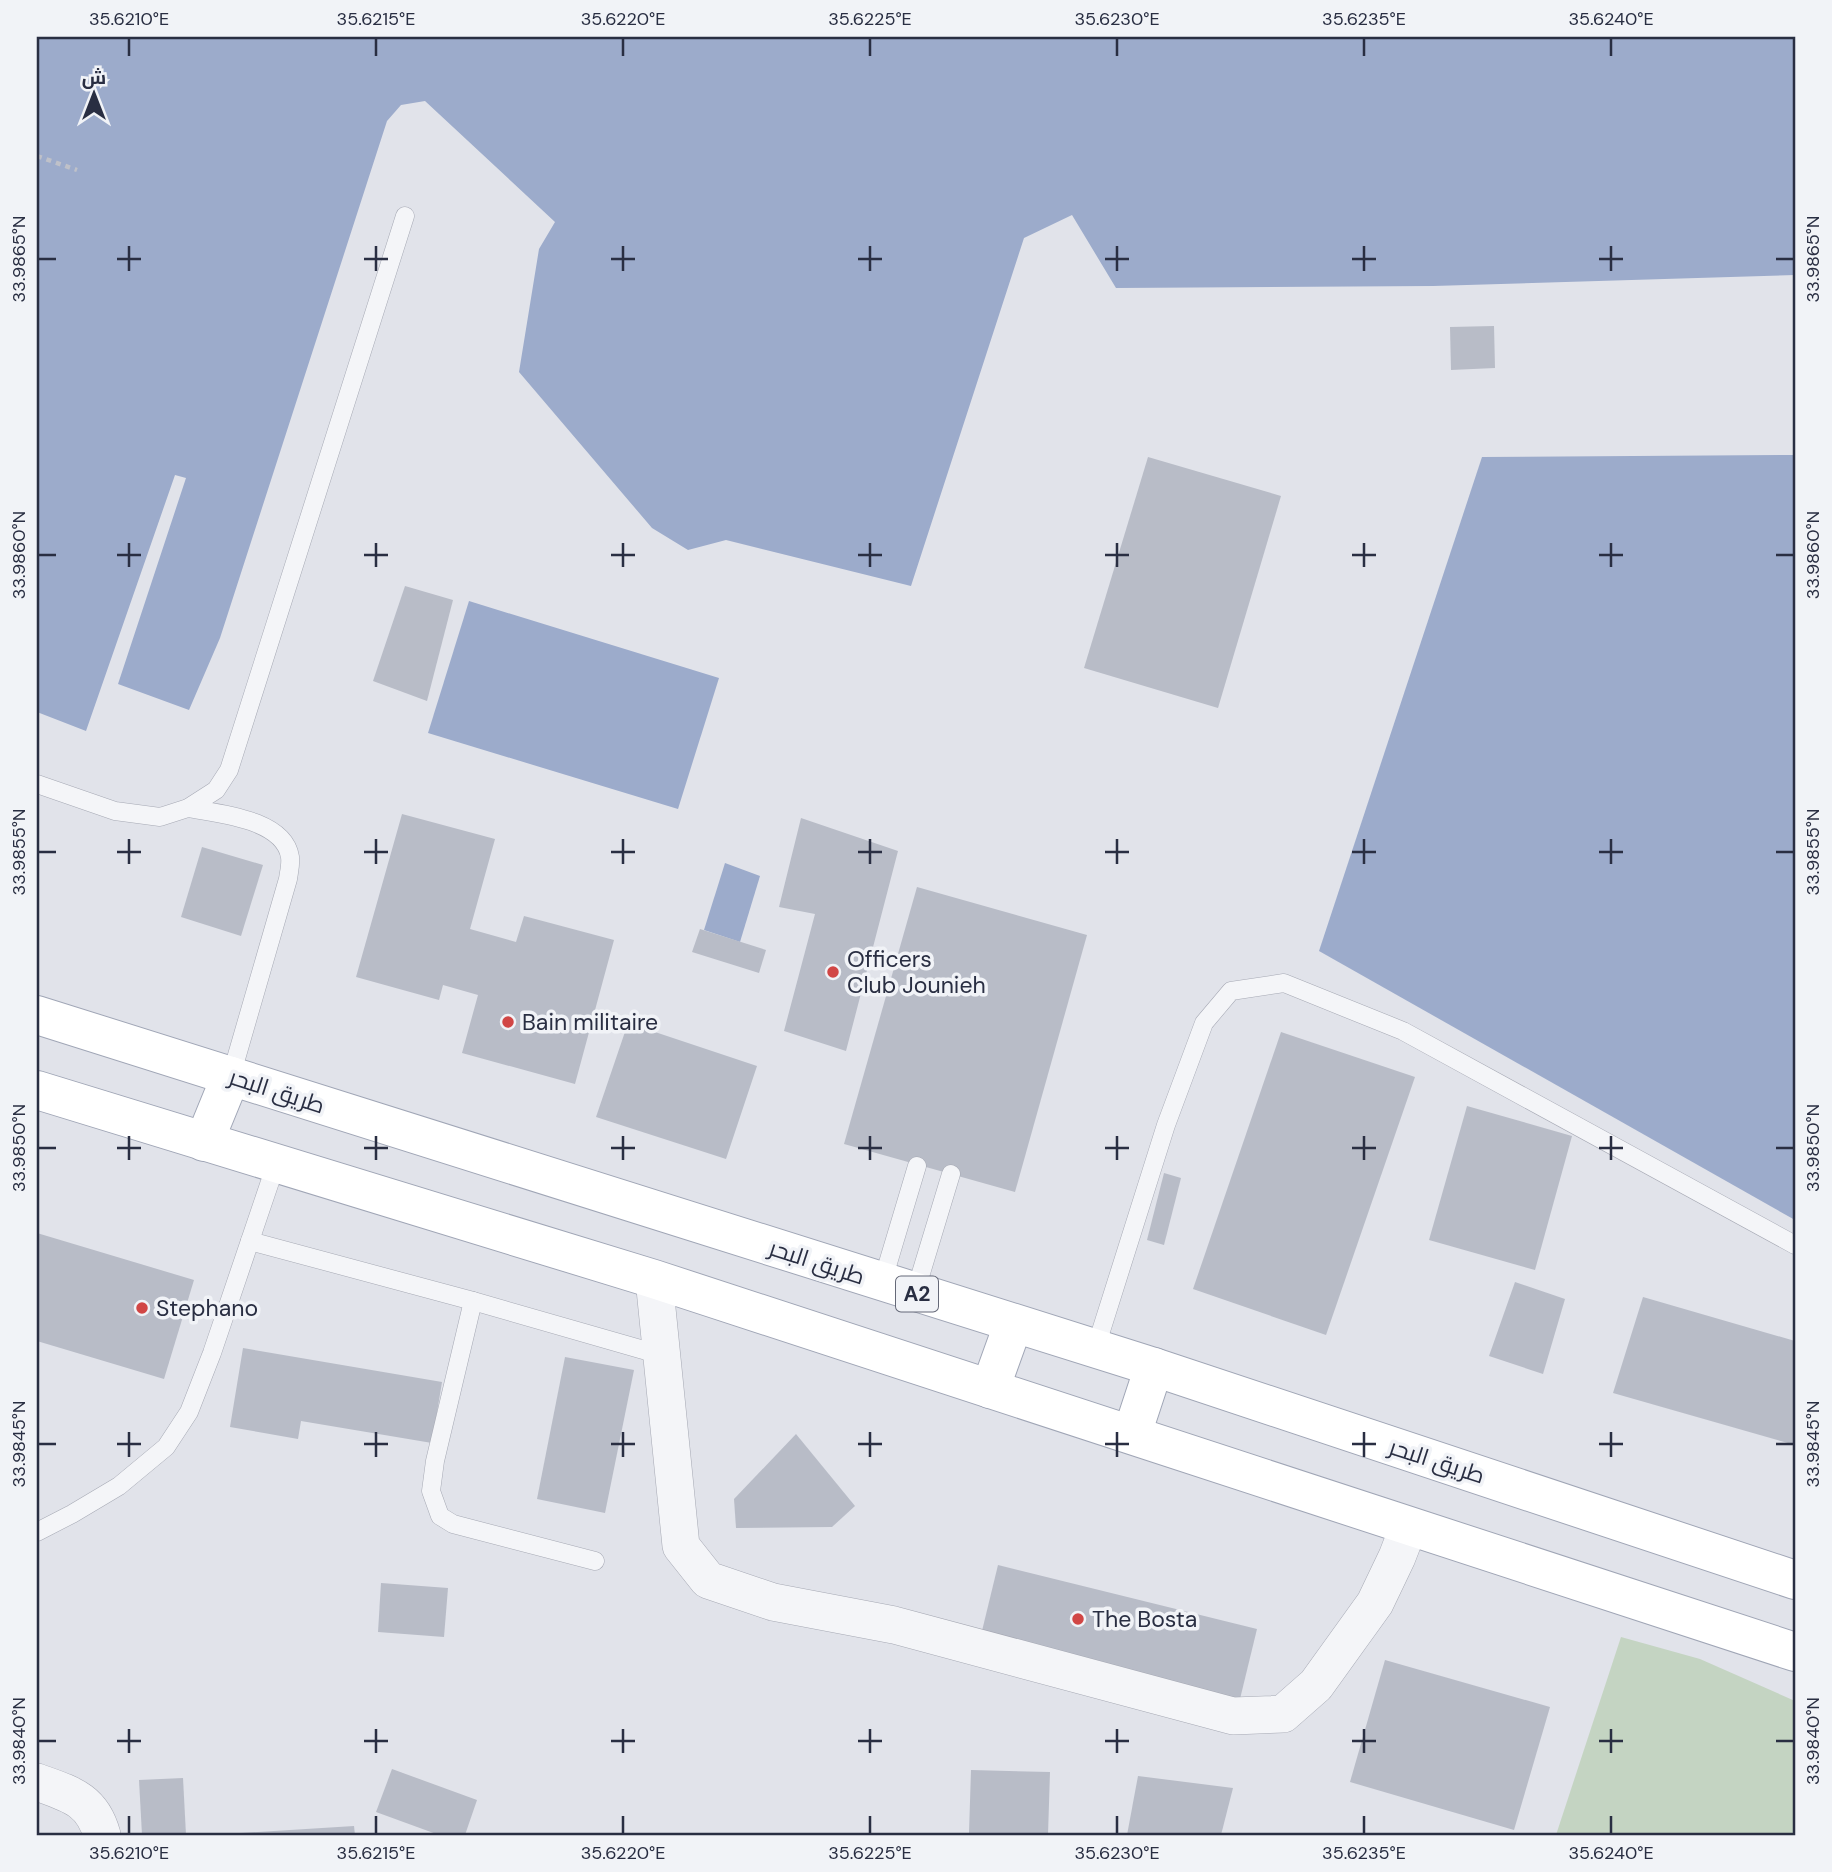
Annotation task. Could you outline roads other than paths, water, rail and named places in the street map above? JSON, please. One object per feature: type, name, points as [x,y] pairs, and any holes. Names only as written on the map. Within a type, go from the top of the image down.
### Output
[{"type":"main road","name":"طريق البحر","points":[[37,1015],[1013,1325],[1154,1367],[1795,1580]]},
{"type":"main road","points":[[204,1142],[231,1076]]},
{"type":"main road","points":[[37,1090],[654,1279],[1795,1652]]},
{"type":"main road","points":[[990,1389],[1013,1325]]},
{"type":"main road","points":[[1132,1434],[1154,1367]]},
{"type":"street","points":[[654,1279],[681,1546],[708,1580],[773,1602],[894,1625],[1233,1716],[1283,1714],[1316,1685],[1375,1603],[1409,1526]]},
{"type":"street","points":[[37,1782],[81,1800],[97,1816],[102,1835]]},
{"type":"lane","points":[[37,784],[115,811],[160,817],[188,808],[216,790],[229,770],[405,216]]},
{"type":"lane","points":[[188,808],[253,821],[280,835],[290,856],[288,879],[231,1076]]},
{"type":"lane","points":[[1095,1350],[1166,1125],[1205,1023],[1231,991],[1284,983],[1403,1031],[1795,1245]]},
{"type":"lane","points":[[37,1532],[119,1486],[166,1447],[189,1412],[276,1164]]},
{"type":"lane","points":[[899,1288],[917,1166]]},
{"type":"lane","points":[[899,1288],[951,1174]]},
{"type":"lane","points":[[250,1241],[661,1355]]},
{"type":"lane","points":[[473,1301],[435,1461],[431,1491],[440,1516],[453,1524],[595,1561]]},
{"type":"water","points":[[37,37],[1795,37],[1795,275],[1433,286],[1116,288],[1072,215],[1024,238],[911,586],[726,540],[688,550],[652,528],[519,372],[539,249],[555,222],[425,101],[401,105],[387,121],[220,638],[189,710],[118,684],[186,478],[175,475],[86,731],[37,712]]},
{"type":"water","points":[[1795,455],[1795,1220],[1319,951],[1482,457]]},
{"type":"water","points":[[469,601],[719,678],[678,809],[428,733]]},
{"type":"water","points":[[725,863],[760,876],[740,942],[704,930]]},
{"type":"place","name":"Officers Club Jounieh","points":[[833,972]]},
{"type":"place","name":"Bain militaire","points":[[508,1022]]},
{"type":"place","name":"Stephano","points":[[142,1308]]},
{"type":"place","name":"The Bosta","points":[[1078,1619]]}]
